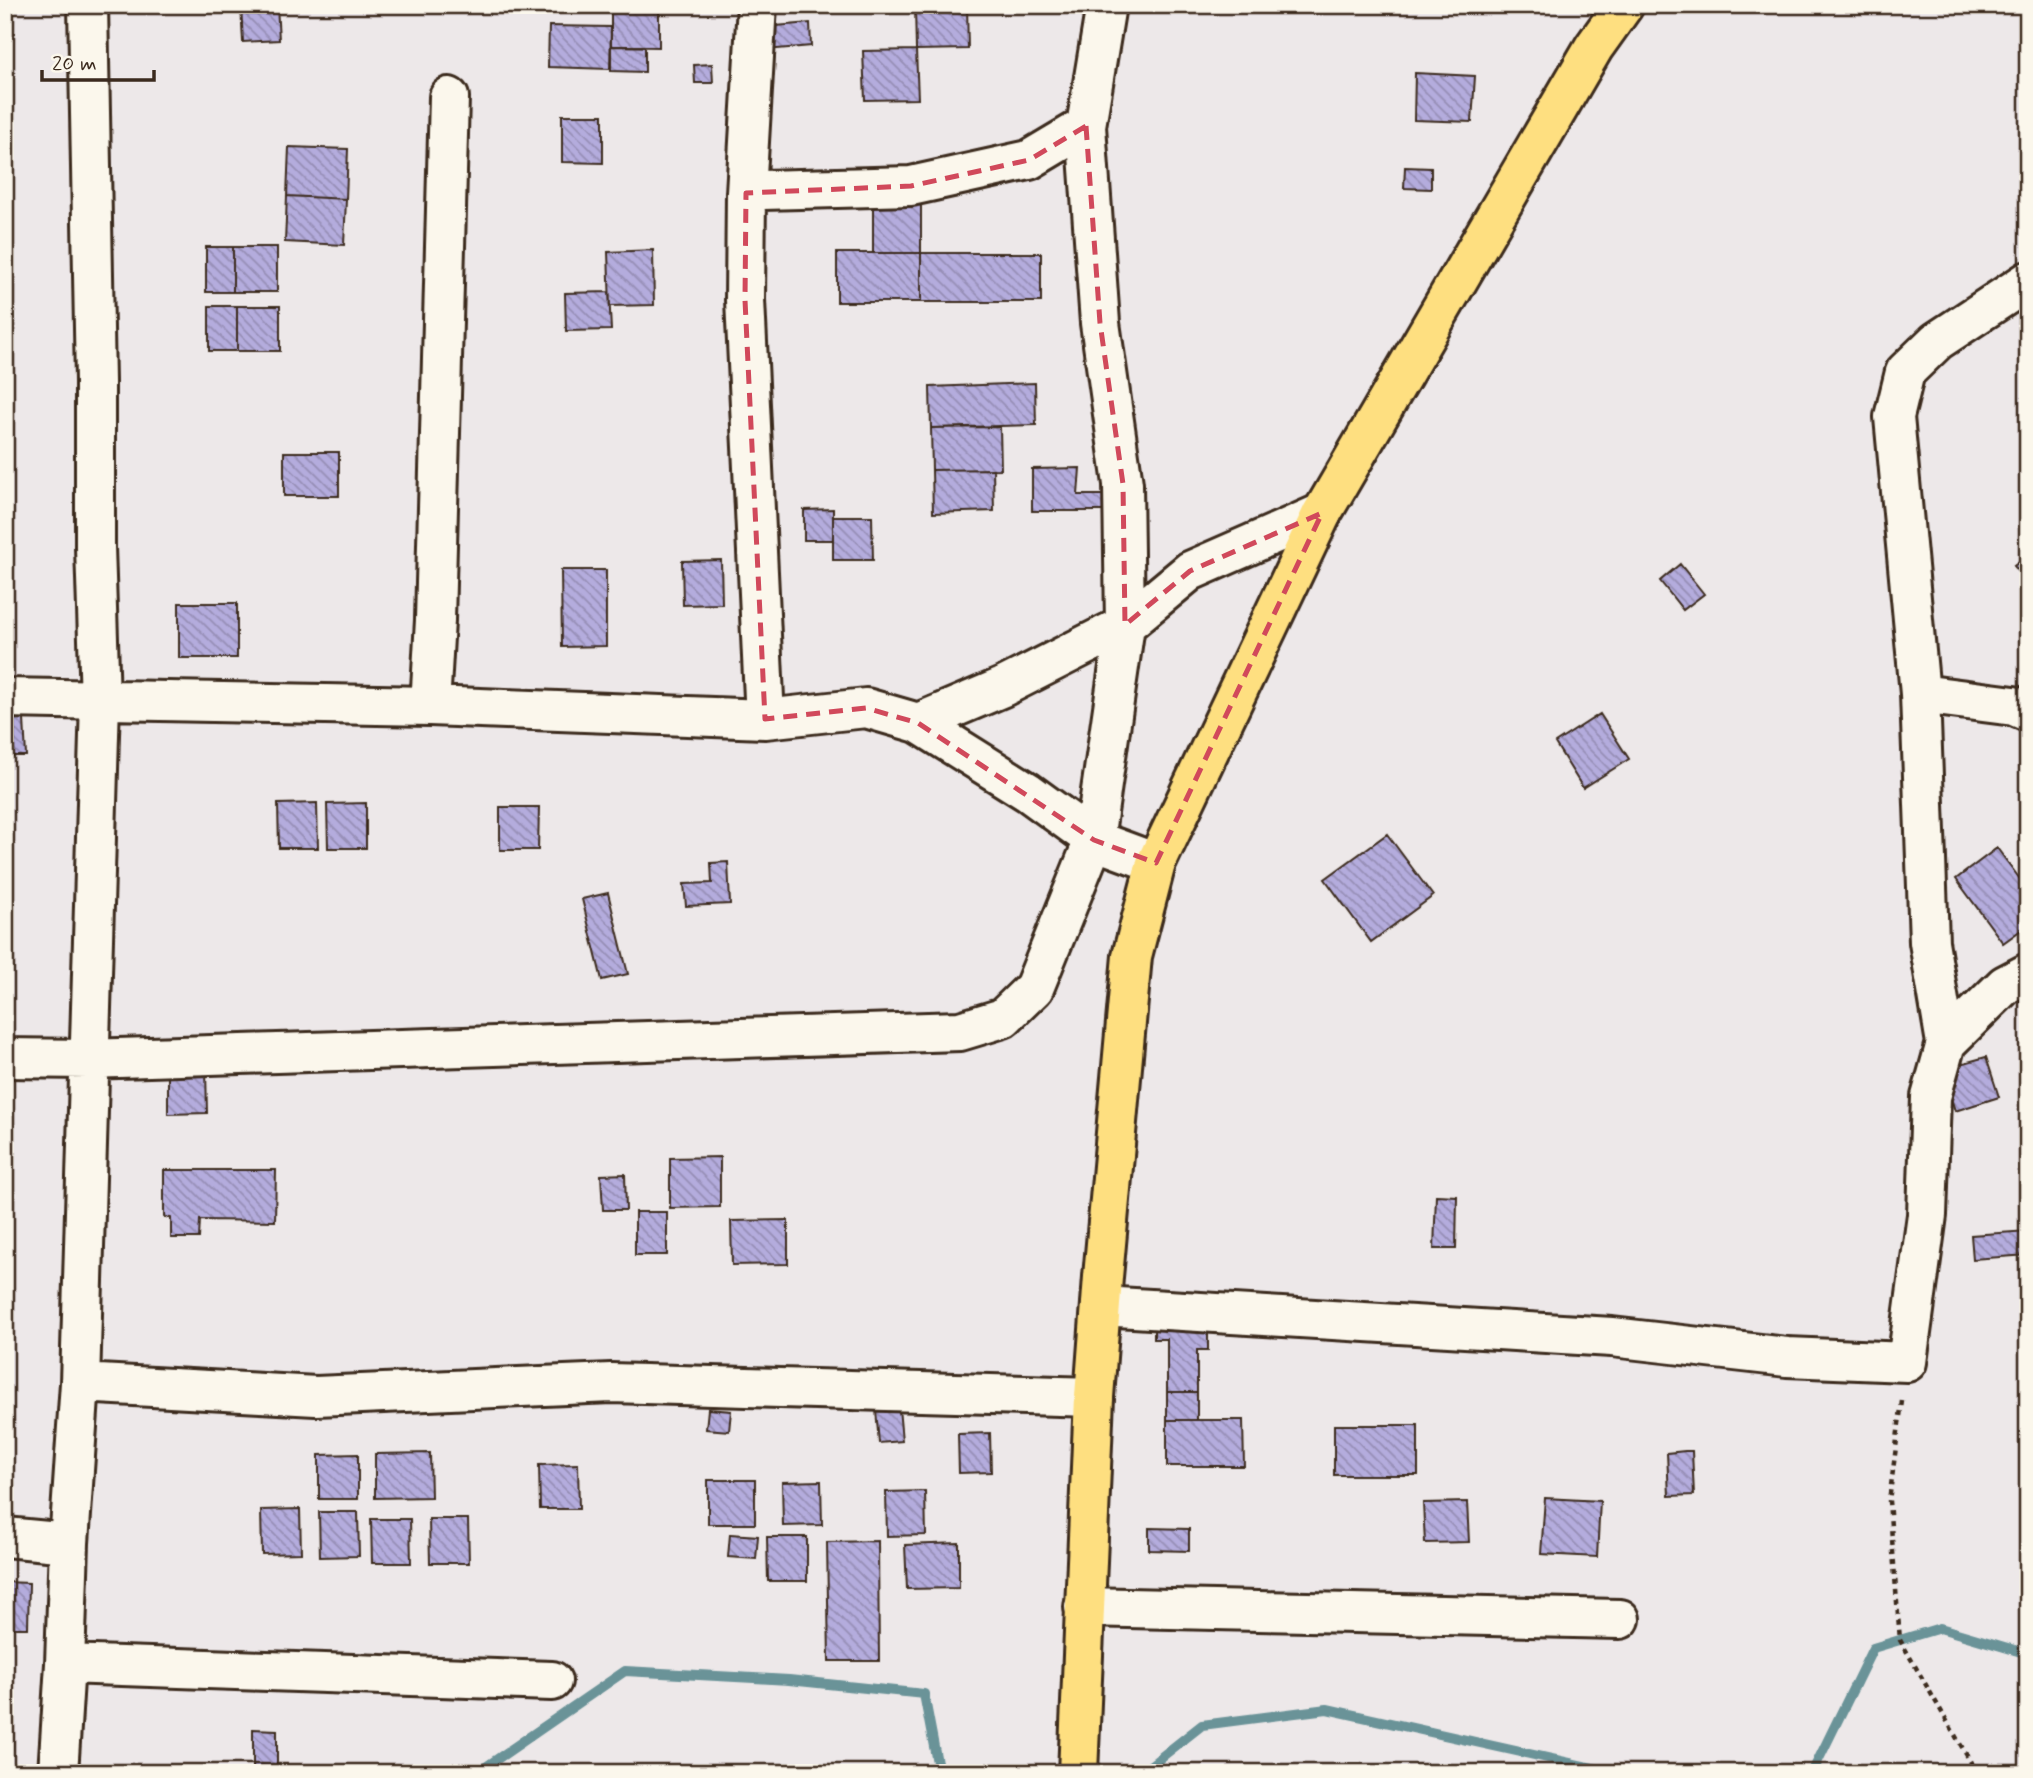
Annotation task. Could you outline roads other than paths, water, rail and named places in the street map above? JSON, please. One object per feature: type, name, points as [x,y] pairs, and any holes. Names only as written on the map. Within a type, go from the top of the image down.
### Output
[{"type":"main road","points":[[1078,1767],[1094,1397],[1101,1306],[1132,956],[1156,863],[1322,513],[1594,47],[1624,5]]},
{"type":"street","points":[[58,1773],[80,1383],[100,701],[95,548],[95,382],[88,5]]},
{"type":"street","points":[[757,5],[746,193],[746,300],[765,719]]},
{"type":"street","points":[[5,1058],[88,1059],[960,1031],[1003,1018],[1034,989],[1094,840],[1125,625],[1123,484],[1100,323],[1086,126],[1106,5]]},
{"type":"street","points":[[430,706],[435,620],[449,97]]},
{"type":"street","points":[[746,193],[763,190],[911,186],[1029,160],[1086,126]]},
{"type":"street","points":[[1101,1306],[1612,1337],[1787,1357],[1907,1362],[1927,1215],[1931,1097],[1946,1043],[1929,942],[1920,694],[1894,417],[1905,372],[1937,341],[2028,281]]},
{"type":"street","points":[[918,723],[1003,687],[1125,625],[1190,571],[1322,513]]},
{"type":"street","points":[[1920,694],[2014,706],[2028,712]]},
{"type":"street","points":[[5,698],[430,706],[765,719],[866,708],[918,723],[1028,792],[1094,840],[1156,863]]},
{"type":"street","points":[[1946,1043],[2005,985],[2028,973]]},
{"type":"street","points":[[80,1383],[316,1396],[611,1383],[1094,1397]]},
{"type":"street","points":[[5,1537],[69,1543]]},
{"type":"street","points":[[1084,1607],[1620,1619]]},
{"type":"street","points":[[65,1664],[552,1681]]},
{"type":"waterway","points":[[1812,1773],[1873,1648],[1940,1628],[2028,1654]]},
{"type":"waterway","points":[[477,1773],[625,1671],[789,1680],[924,1694],[939,1773]]},
{"type":"waterway","points":[[1134,1773],[1150,1766],[1202,1725],[1327,1709],[1615,1773]]}]
